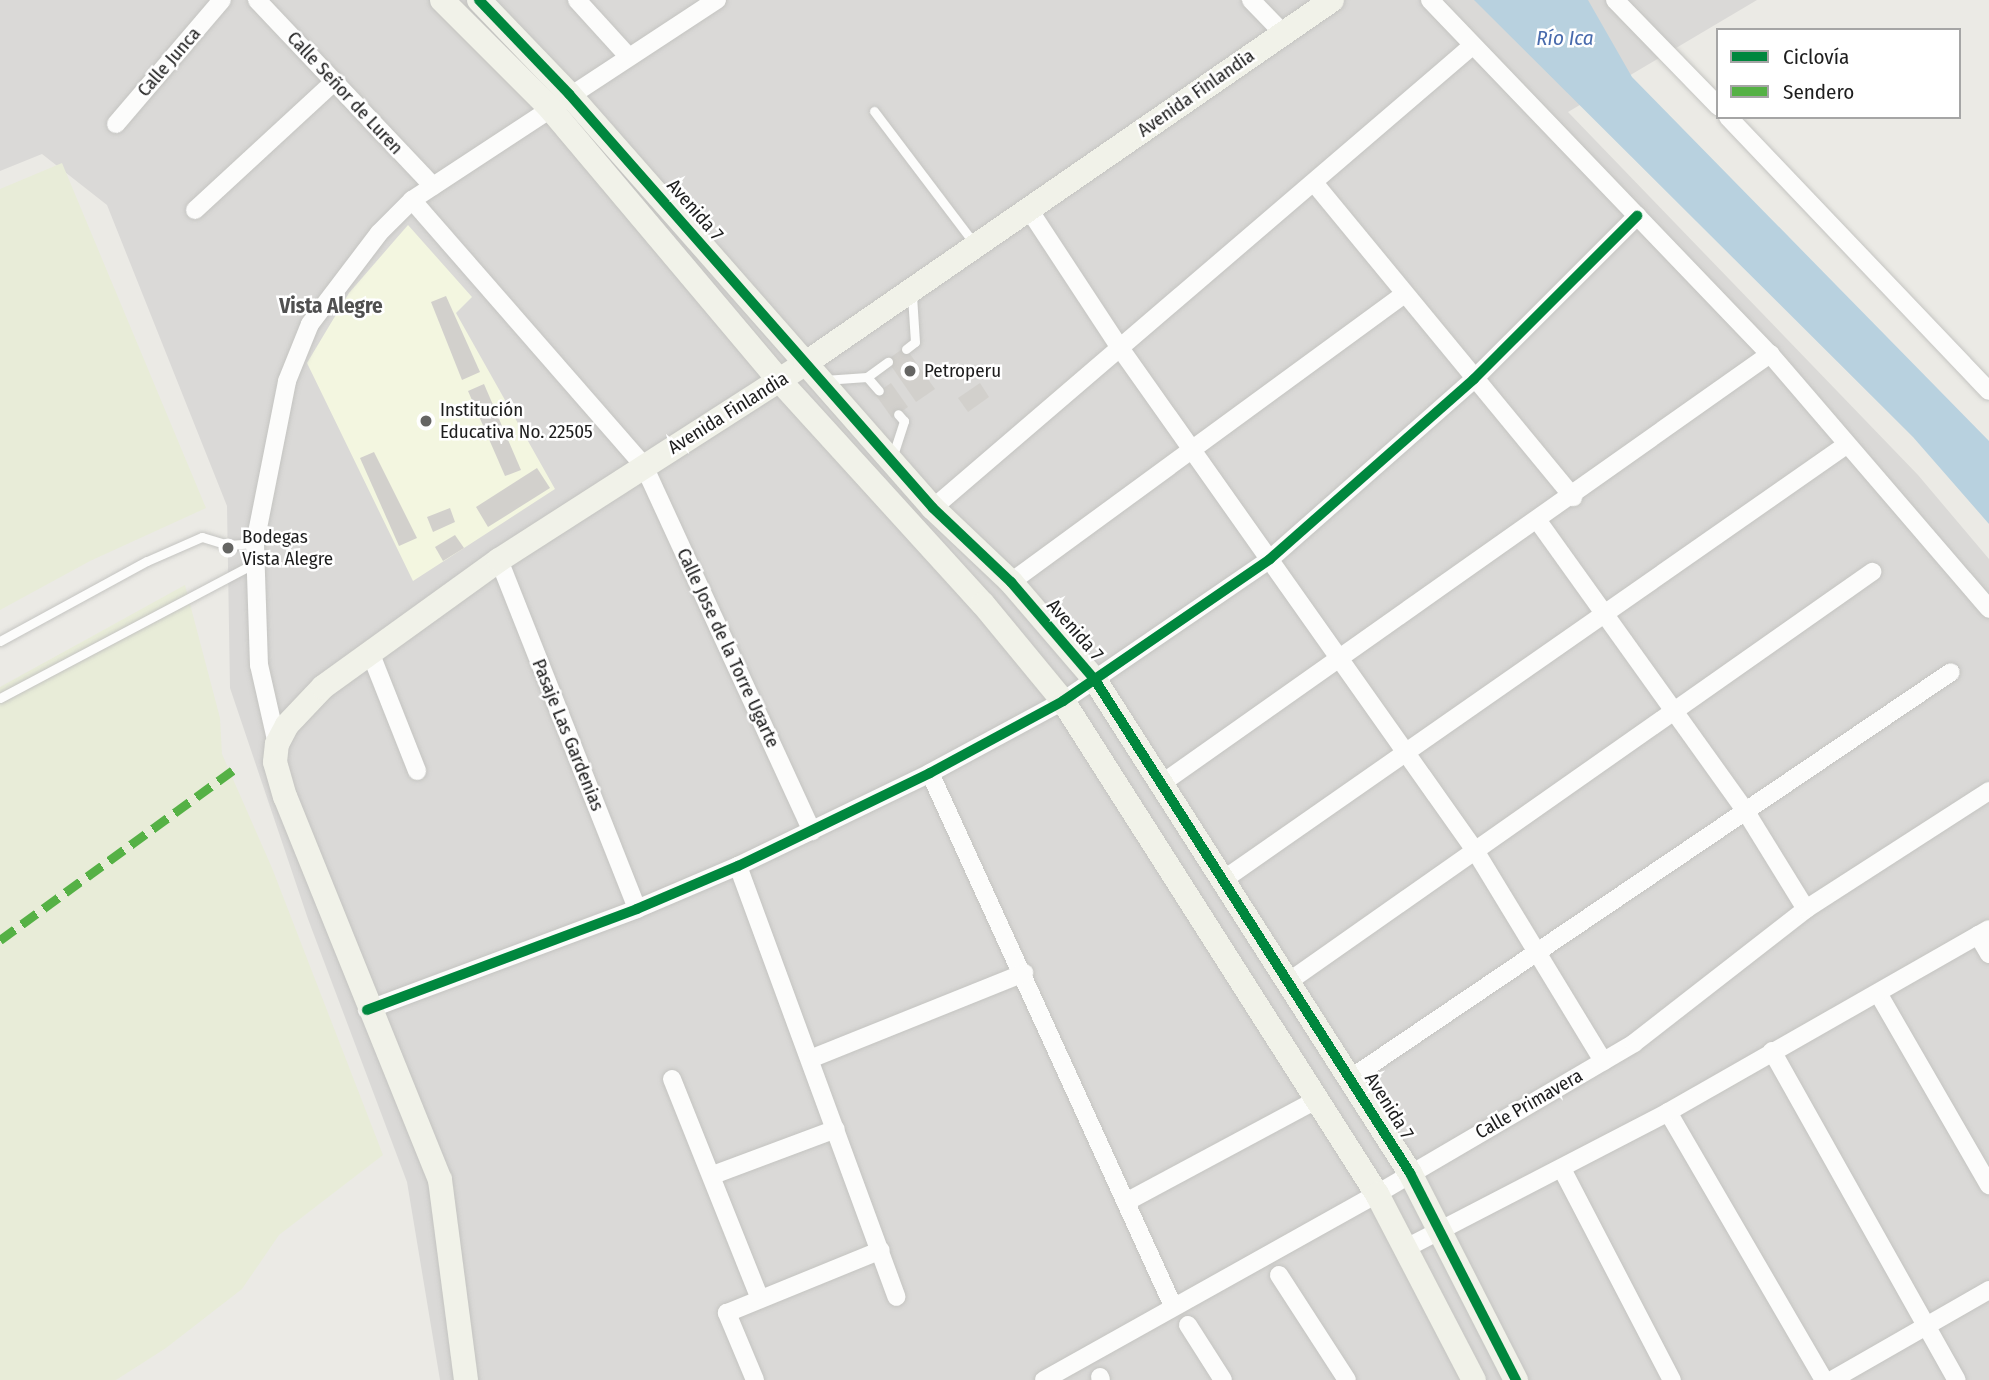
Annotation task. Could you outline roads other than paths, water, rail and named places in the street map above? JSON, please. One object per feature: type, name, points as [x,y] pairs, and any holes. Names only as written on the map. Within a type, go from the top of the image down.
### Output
[{"type":"street","name":"Calle Junca","points":[[116,124],[222,0]]},
{"type":"street","name":"Calle Señor de Luren","points":[[257,0],[433,186]]},
{"type":"street","name":"Avenida 7","points":[[442,0],[559,101],[813,372],[933,508],[1011,582],[1095,680],[1410,1173],[1516,1380]]},
{"type":"street","name":"Avenida 7","points":[[479,0],[779,380],[983,604],[1063,701],[1377,1194],[1408,1247],[1474,1380]]},
{"type":"street","points":[[577,0],[628,56]]},
{"type":"street","points":[[466,1380],[440,1180],[367,1010],[285,797],[275,762],[276,744],[259,665],[255,563],[255,544],[268,463],[296,350],[331,292],[412,200],[559,101],[717,0]]},
{"type":"street","points":[[1251,0],[1283,33]]},
{"type":"street","name":"Avenida Finlandia","points":[[276,744],[295,712],[370,652],[499,560],[779,380],[813,372],[912,292],[1332,0]]},
{"type":"street","points":[[1430,0],[1770,354],[1845,446],[1989,609]]},
{"type":"street","points":[[1615,0],[1716,104]]},
{"type":"street","points":[[933,508],[1119,347],[1315,184],[1472,46]]},
{"type":"street","points":[[194,210],[335,81]]},
{"type":"street","points":[[1730,119],[1989,391]]},
{"type":"street","points":[[1315,184],[1573,497]]},
{"type":"street","name":"Calle Jose de la Torre Ugarte","points":[[412,200],[643,466],[812,831]]},
{"type":"street","points":[[1030,211],[1119,347],[1476,852],[1604,1061]]},
{"type":"street","points":[[367,1010],[637,909],[738,866],[930,773],[1063,701],[1270,559],[1474,379],[1637,216]]},
{"type":"street","points":[[1011,582],[1405,294]]},
{"type":"street","points":[[1161,783],[1573,497],[1770,354]]},
{"type":"street","points":[[1223,880],[1845,446]]},
{"type":"street","points":[[1538,521],[1746,812],[1806,909]]},
{"type":"street","name":"Pasaje Las Gardenias","points":[[499,560],[637,909]]},
{"type":"street","points":[[1288,982],[1872,572]]},
{"type":"street","points":[[370,652],[416,771]]},
{"type":"street","points":[[1351,1078],[1951,672]]},
{"type":"street","points":[[930,773],[1024,974],[1173,1306]]},
{"type":"street","name":"Calle Primavera","points":[[1044,1380],[1377,1194],[1604,1061],[1694,1000],[1806,909],[1989,791]]},
{"type":"street","points":[[738,866],[897,1297]]},
{"type":"street","points":[[1408,1247],[1668,1112],[1984,932],[1989,954]]},
{"type":"street","points":[[810,1059],[1024,974]]},
{"type":"street","points":[[1878,993],[1989,1185]]},
{"type":"street","points":[[1772,1051],[1957,1380]]},
{"type":"street","points":[[672,1079],[713,1175],[758,1297]]},
{"type":"street","points":[[1126,1202],[1316,1100]]},
{"type":"street","points":[[1668,1112],[1824,1380]]},
{"type":"street","points":[[713,1175],[836,1129]]},
{"type":"street","points":[[1562,1169],[1672,1380]]},
{"type":"street","points":[[755,1380],[727,1317],[758,1297],[881,1250]]},
{"type":"street","points":[[1279,1275],[1347,1380]]},
{"type":"street","points":[[1832,1380],[1989,1290]]},
{"type":"street","points":[[1188,1325],[1223,1380]]},
{"type":"lane","points":[[874,111],[977,247]]},
{"type":"lane","points":[[906,349],[915,342],[912,292]]},
{"type":"lane","points":[[813,372],[867,377],[888,362]]},
{"type":"lane","points":[[867,377],[880,391]]},
{"type":"lane","points":[[891,460],[904,421],[898,414]]},
{"type":"lane","points":[[0,641],[147,561],[202,537],[228,545],[255,544]]},
{"type":"lane","points":[[0,698],[255,563]]},
{"type":"water","name":"Río Ica","points":[[1474,0],[1588,0],[1632,77],[1989,441],[1989,524],[1913,437]]},
{"type":"place","name":"Petroperu","points":[[910,371]]},
{"type":"place","name":"Institución Educativa No. 22505","points":[[426,421]]},
{"type":"place","name":"Bodegas Vista Alegre","points":[[228,548]]},
{"type":"district","name":"Vista Alegre","points":[[331,306]]}]
